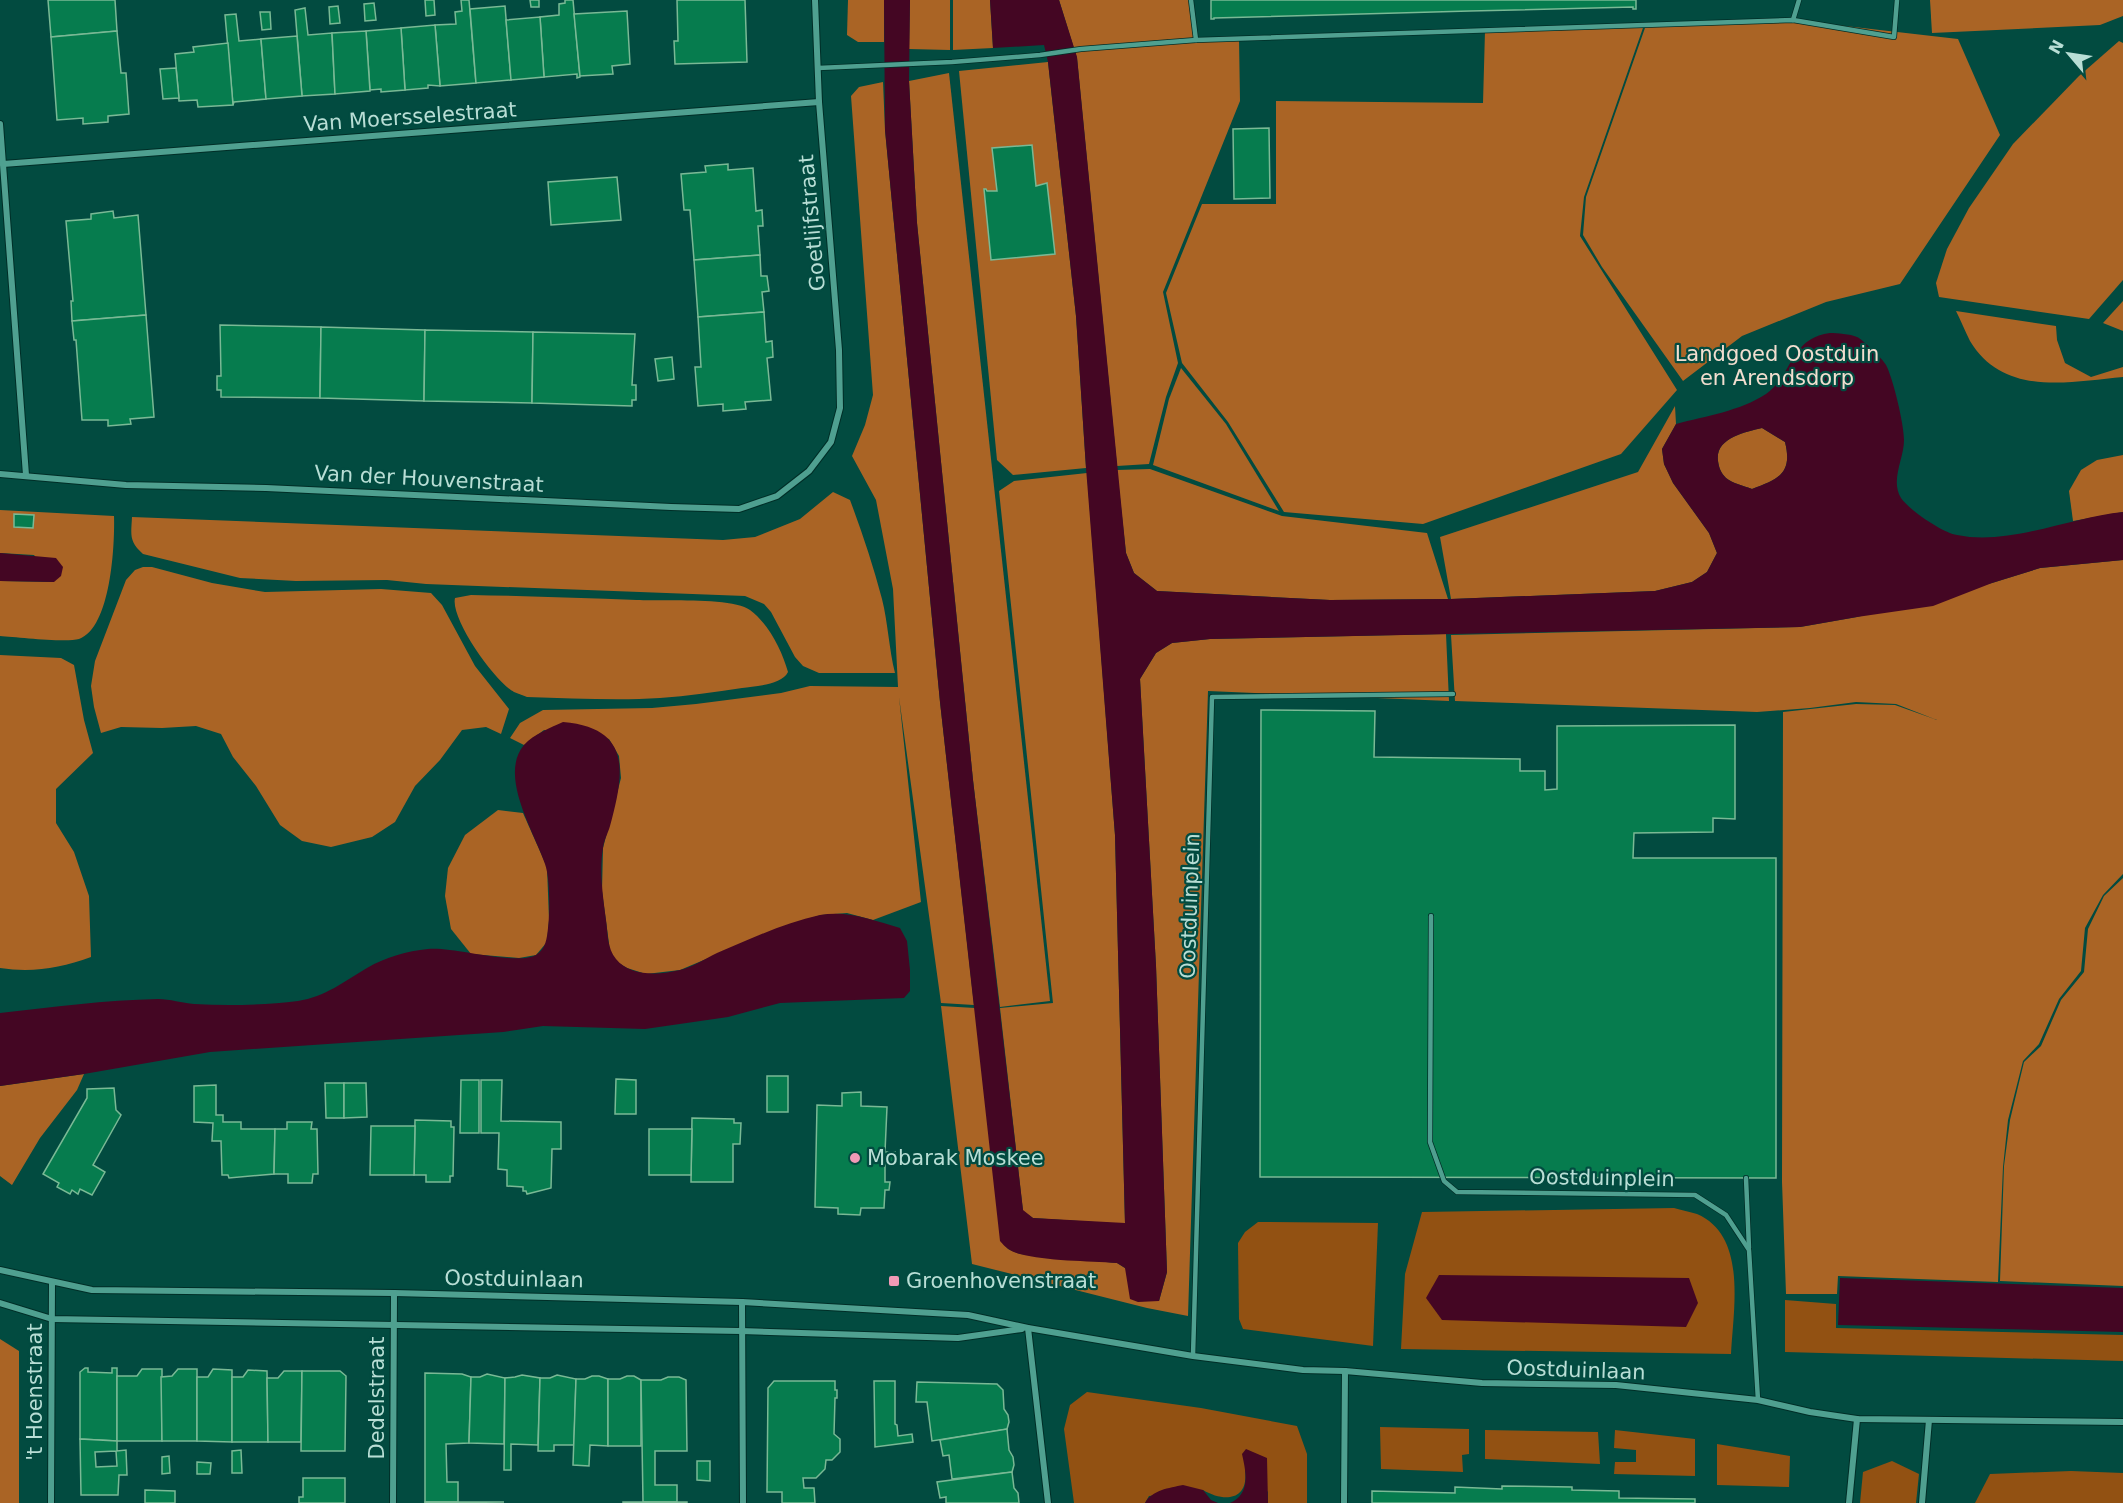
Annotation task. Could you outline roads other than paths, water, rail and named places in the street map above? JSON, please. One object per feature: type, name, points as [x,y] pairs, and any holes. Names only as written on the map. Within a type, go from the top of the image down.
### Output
[{"type":"street","name":"Goetlijfstraat","points":[[815,0],[819,102],[839,350],[840,408],[831,442]]},
{"type":"street","name":"Van Moersselestraat","points":[[3,164],[819,102]]},
{"type":"street","points":[[0,124],[26,475]]},
{"type":"street","name":"Van der Houvenstraat","points":[[0,474],[126,485],[266,488],[739,509],[777,496],[809,471],[831,442]]},
{"type":"street","name":"Oostduinlaan","points":[[0,1270],[92,1290],[394,1293],[741,1302],[968,1315],[1028,1328],[1193,1356],[1303,1370],[1345,1371],[1482,1383],[1616,1385],[1758,1400],[1810,1412],[1857,1419],[2123,1422]]},
{"type":"street","name":"'t Hoenstraat","points":[[51,1503],[52,1282]]},
{"type":"street","name":"Dedelstraat","points":[[393,1503],[394,1293]]},
{"type":"street","points":[[741,1302],[743,1503]]},
{"type":"street","name":"Oostduinlaan","points":[[0,1303],[52,1318],[958,1338],[1028,1328]]},
{"type":"street","points":[[1028,1328],[1048,1503]]},
{"type":"street","points":[[1344,1503],[1345,1371]]},
{"type":"street","points":[[1849,1503],[1857,1419]]},
{"type":"street","points":[[1922,1503],[1929,1420]]},
{"type":"lane","points":[[1191,0],[1196,40]]},
{"type":"lane","points":[[1793,20],[1799,0]]},
{"type":"lane","points":[[818,68],[1040,55],[1081,49],[1196,40],[1793,20],[1894,37],[1897,0]]},
{"type":"lane","name":"Oostduinplein","points":[[1193,1356],[1212,697],[1453,694]]},
{"type":"lane","name":"Oostduinplein","points":[[1431,916],[1430,1142],[1444,1181],[1458,1192],[1695,1195],[1726,1215],[1749,1250],[1758,1400]]},
{"type":"lane","points":[[1746,1178],[1749,1250]]},
{"type":"place","name":"Mobarak Moskee","points":[[855,1158]]},
{"type":"place","name":"Groenhovenstraat","points":[[894,1281]]},
{"type":"park label","name":"Landgoed Oostduin en Arendsdorp","points":[[1777,366]]}]
